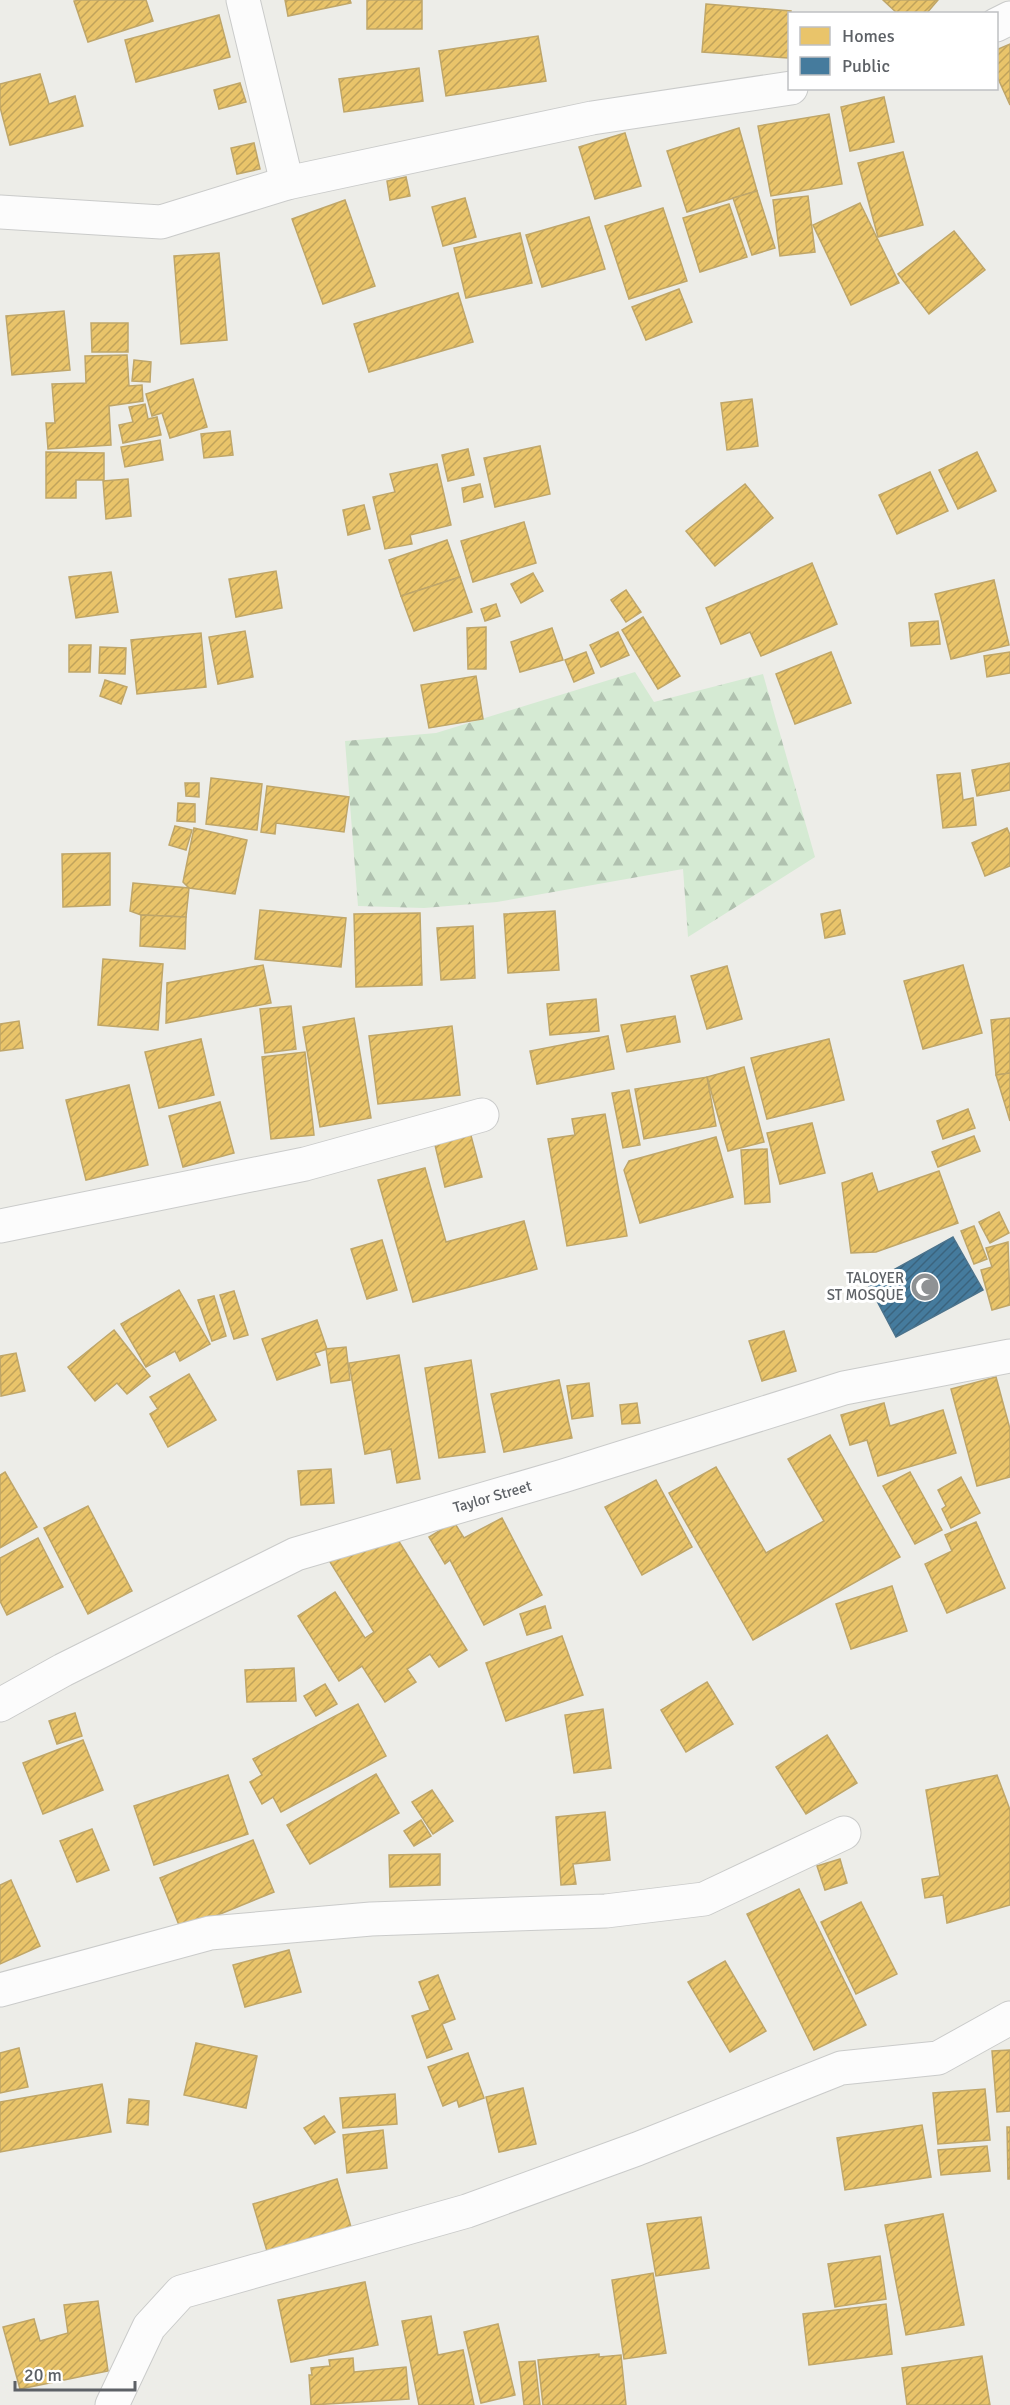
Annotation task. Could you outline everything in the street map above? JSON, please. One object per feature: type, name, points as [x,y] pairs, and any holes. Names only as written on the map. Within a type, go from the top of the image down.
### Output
[{"type":"street","points":[[243,0],[287,183]]},
{"type":"street","points":[[0,212],[161,222],[287,183],[592,118],[788,88]]},
{"type":"street","points":[[0,1226],[305,1164],[482,1115]]},
{"type":"street","name":"Taylor Street","points":[[0,1705],[63,1670],[296,1554],[563,1476],[844,1388],[1010,1356]]},
{"type":"street","points":[[0,1990],[210,1933],[371,1919],[606,1911],[704,1899],[844,1833]]},
{"type":"street","points":[[112,2405],[149,2327],[181,2292],[467,2211],[638,2149],[841,2068],[938,2058],[1010,2018]]},
{"type":"green space","points":[[635,672],[654,702],[763,674],[815,857],[688,937],[683,869],[497,902],[424,908],[358,906],[345,741],[436,733]]},
{"type":"building: Homes","points":[[146,0],[153,21],[88,42],[74,1]]},
{"type":"building: Homes","points":[[285,0],[350,0],[351,3],[288,16]]},
{"type":"building: Homes","points":[[367,0],[422,0],[422,29],[367,29]]},
{"type":"building: Homes","points":[[883,0],[938,0],[928,12],[896,12]]},
{"type":"building: Homes","points":[[706,4],[791,11],[788,12],[788,58],[702,52]]},
{"type":"building: Homes","points":[[219,15],[230,57],[136,82],[125,40]]},
{"type":"building: Homes","points":[[538,36],[546,81],[446,96],[439,51]]},
{"type":"building: Homes","points":[[1010,44],[1010,105],[998,78],[998,49]]},
{"type":"building: Homes","points":[[419,68],[423,101],[344,112],[339,79]]},
{"type":"building: Homes","points":[[40,74],[49,104],[75,96],[83,126],[10,145],[0,107],[0,84]]},
{"type":"building: Homes","points":[[240,83],[246,102],[219,109],[214,90]]},
{"type":"building: Homes","points":[[884,97],[894,142],[850,151],[841,107]]},
{"type":"building: Homes","points":[[829,114],[842,184],[771,196],[758,126]]},
{"type":"building: Homes","points":[[739,128],[757,191],[687,212],[667,151]]},
{"type":"building: Homes","points":[[625,133],[641,186],[595,199],[579,147]]},
{"type":"building: Homes","points":[[254,143],[260,169],[237,174],[231,148]]},
{"type":"building: Homes","points":[[903,152],[923,225],[878,237],[858,163]]},
{"type":"building: Homes","points":[[406,177],[410,196],[390,200],[387,181]]},
{"type":"building: Homes","points":[[757,191],[775,248],[752,255],[733,198]]},
{"type":"building: Homes","points":[[808,196],[815,252],[780,256],[773,200]]},
{"type":"building: Homes","points":[[465,198],[476,237],[443,246],[432,207]]},
{"type":"building: Homes","points":[[345,200],[375,286],[323,304],[292,219]]},
{"type":"building: Homes","points":[[860,203],[899,283],[851,305],[813,225]]},
{"type":"building: Homes","points":[[729,204],[747,257],[700,272],[683,218]]},
{"type":"building: Homes","points":[[663,208],[687,281],[629,299],[605,226]]},
{"type":"building: Homes","points":[[589,217],[605,269],[542,287],[526,235]]},
{"type":"building: Homes","points":[[954,231],[985,270],[929,314],[898,274]]},
{"type":"building: Homes","points":[[520,233],[532,283],[466,298],[454,248]]},
{"type":"building: Homes","points":[[219,253],[227,340],[181,344],[174,256]]},
{"type":"building: Homes","points":[[679,289],[692,322],[646,340],[632,307]]},
{"type":"building: Homes","points":[[458,293],[473,342],[369,372],[354,324]]},
{"type":"building: Homes","points":[[64,311],[70,370],[12,375],[6,316]]},
{"type":"building: Homes","points":[[91,323],[128,323],[128,352],[92,352]]},
{"type":"building: Homes","points":[[127,355],[129,386],[142,385],[143,401],[109,406],[111,445],[48,449],[46,423],[55,423],[52,384],[86,383],[85,356]]},
{"type":"building: Homes","points":[[134,360],[151,362],[150,382],[132,381]]},
{"type":"building: Homes","points":[[193,379],[207,427],[170,438],[162,413],[152,416],[146,394]]},
{"type":"building: Homes","points":[[752,399],[758,446],[727,450],[721,403]]},
{"type":"building: Homes","points":[[145,404],[148,419],[157,417],[161,435],[123,443],[119,425],[133,422],[129,407]]},
{"type":"building: Homes","points":[[230,431],[233,455],[204,458],[201,434]]},
{"type":"building: Homes","points":[[160,440],[163,460],[125,467],[121,447]]},
{"type":"building: Homes","points":[[540,446],[550,494],[495,507],[484,458]]},
{"type":"building: Homes","points":[[468,449],[474,475],[448,481],[442,455]]},
{"type":"building: Homes","points":[[46,452],[104,453],[104,480],[76,480],[76,498],[46,498]]},
{"type":"building: Homes","points":[[977,452],[996,491],[958,509],[939,470]]},
{"type":"building: Homes","points":[[437,464],[451,525],[410,535],[412,544],[385,549],[373,497],[395,492],[390,474]]},
{"type":"building: Homes","points":[[930,472],[948,511],[897,534],[879,495]]},
{"type":"building: Homes","points":[[128,479],[131,516],[106,519],[103,481]]},
{"type":"building: Homes","points":[[480,484],[483,497],[464,502],[462,488]]},
{"type":"building: Homes","points":[[745,484],[773,518],[715,566],[686,531]]},
{"type":"building: Homes","points":[[364,505],[370,529],[348,535],[343,510]]},
{"type":"building: Homes","points":[[524,522],[536,563],[473,582],[461,541]]},
{"type":"building: Homes","points":[[447,540],[460,577],[401,596],[389,560]]},
{"type":"building: Homes","points":[[812,563],[837,624],[761,656],[750,632],[721,644],[706,608]]},
{"type":"building: Homes","points":[[276,571],[282,608],[236,617],[229,579]]},
{"type":"building: Homes","points":[[111,572],[118,612],[76,618],[69,577]]},
{"type":"building: Homes","points":[[533,573],[543,591],[521,603],[511,584]]},
{"type":"building: Homes","points":[[460,577],[472,612],[414,631],[401,596]]},
{"type":"building: Homes","points":[[994,580],[1009,645],[951,659],[935,594]]},
{"type":"building: Homes","points":[[626,590],[641,612],[626,622],[611,600]]},
{"type":"building: Homes","points":[[496,604],[500,616],[485,621],[481,609]]},
{"type":"building: Homes","points":[[643,617],[680,676],[658,689],[622,630]]},
{"type":"building: Homes","points":[[938,621],[940,644],[911,646],[909,623]]},
{"type":"building: Homes","points":[[486,627],[486,669],[468,669],[467,628]]},
{"type":"building: Homes","points":[[552,628],[563,660],[520,672],[511,642]]},
{"type":"building: Homes","points":[[245,631],[253,677],[218,684],[209,637]]},
{"type":"building: Homes","points":[[618,632],[629,655],[601,667],[590,645]]},
{"type":"building: Homes","points":[[201,633],[206,687],[137,694],[131,640]]},
{"type":"building: Homes","points":[[69,645],[91,645],[90,672],[69,672]]},
{"type":"building: Homes","points":[[100,647],[126,648],[125,674],[99,673]]},
{"type":"building: Homes","points":[[586,652],[594,673],[574,682],[565,660]]},
{"type":"building: Homes","points":[[831,652],[851,703],[795,724],[776,674]]},
{"type":"building: Homes","points":[[1010,652],[1010,673],[987,677],[984,656]]},
{"type":"building: Homes","points":[[476,676],[483,719],[429,728],[421,685]]},
{"type":"building: Homes","points":[[105,680],[127,687],[121,704],[100,696]]},
{"type":"building: Homes","points":[[1010,763],[1010,790],[977,796],[972,770]]},
{"type":"building: Homes","points":[[960,773],[963,800],[973,798],[976,825],[943,828],[937,775]]},
{"type":"building: Homes","points":[[211,778],[262,784],[257,830],[206,824]]},
{"type":"building: Homes","points":[[185,783],[199,783],[199,797],[186,796]]},
{"type":"building: Homes","points":[[267,786],[349,797],[344,832],[276,823],[275,834],[261,832]]},
{"type":"building: Homes","points":[[178,803],[195,804],[195,822],[177,821]]},
{"type":"building: Homes","points":[[175,826],[192,830],[186,850],[169,845]]},
{"type":"building: Homes","points":[[194,828],[247,840],[235,894],[189,888],[183,882]]},
{"type":"building: Homes","points":[[1007,828],[1010,835],[1010,866],[985,876],[972,843]]},
{"type":"building: Homes","points":[[110,853],[110,905],[63,907],[62,854]]},
{"type":"building: Homes","points":[[133,883],[189,888],[186,917],[141,915],[130,911]]},
{"type":"building: Homes","points":[[260,910],[346,918],[341,967],[255,959]]},
{"type":"building: Homes","points":[[840,910],[845,934],[825,938],[821,914]]},
{"type":"building: Homes","points":[[555,911],[559,970],[508,973],[504,914]]},
{"type":"building: Homes","points":[[420,913],[422,985],[356,987],[354,914]]},
{"type":"building: Homes","points":[[141,915],[186,917],[185,949],[140,946]]},
{"type":"building: Homes","points":[[473,926],[475,978],[441,980],[437,928]]},
{"type":"building: Homes","points":[[103,959],[163,964],[158,1030],[98,1025]]},
{"type":"building: Homes","points":[[263,965],[271,1003],[166,1023],[167,983]]},
{"type":"building: Homes","points":[[963,965],[982,1033],[923,1049],[904,981]]},
{"type":"building: Homes","points":[[727,966],[742,1019],[707,1029],[691,976]]},
{"type":"building: Homes","points":[[596,999],[599,1031],[550,1035],[547,1004]]},
{"type":"building: Homes","points":[[291,1006],[296,1049],[265,1053],[260,1009]]},
{"type":"building: Homes","points":[[675,1016],[680,1042],[627,1052],[621,1025]]},
{"type":"building: Homes","points":[[354,1018],[371,1118],[320,1127],[303,1027]]},
{"type":"building: Homes","points":[[1010,1018],[1010,1073],[996,1075],[991,1020]]},
{"type":"building: Homes","points":[[19,1021],[23,1048],[0,1051],[0,1024]]},
{"type":"building: Homes","points":[[452,1026],[460,1095],[378,1104],[369,1036]]},
{"type":"building: Homes","points":[[608,1036],[614,1069],[537,1084],[530,1051]]},
{"type":"building: Homes","points":[[201,1039],[214,1095],[159,1108],[145,1052]]},
{"type":"building: Homes","points":[[829,1039],[844,1100],[767,1119],[751,1058]]},
{"type":"building: Homes","points":[[305,1052],[314,1135],[271,1139],[262,1057]]},
{"type":"building: Homes","points":[[744,1067],[764,1142],[728,1151],[707,1077]]},
{"type":"building: Homes","points":[[1010,1073],[1010,1121],[996,1075]]},
{"type":"building: Homes","points":[[707,1077],[716,1126],[644,1139],[635,1089]]},
{"type":"building: Homes","points":[[129,1085],[148,1165],[86,1180],[66,1100]]},
{"type":"building: Homes","points":[[629,1090],[640,1145],[623,1148],[612,1093]]},
{"type":"building: Homes","points":[[220,1102],[234,1153],[183,1167],[169,1116]]},
{"type":"building: Homes","points":[[968,1109],[975,1128],[943,1139],[937,1121]]},
{"type":"building: Homes","points":[[605,1114],[627,1236],[567,1246],[548,1139],[575,1135],[572,1119]]},
{"type":"building: Homes","points":[[812,1123],[825,1173],[780,1184],[767,1133]]},
{"type":"building: Homes","points":[[470,1132],[482,1177],[445,1187],[434,1141]]},
{"type":"building: Homes","points":[[974,1136],[980,1151],[938,1167],[932,1152]]},
{"type":"building: Homes","points":[[716,1137],[733,1197],[640,1223],[624,1170],[629,1161]]},
{"type":"building: Homes","points":[[767,1149],[770,1202],[745,1204],[741,1150]]},
{"type":"building: Homes","points":[[425,1168],[446,1242],[524,1221],[537,1269],[413,1302],[378,1180]]},
{"type":"building: Homes","points":[[939,1171],[958,1223],[876,1252],[851,1253],[842,1183],[872,1173],[878,1192]]},
{"type":"building: Homes","points":[[999,1212],[1009,1233],[990,1243],[979,1222]]},
{"type":"building: Homes","points":[[974,1226],[987,1259],[974,1264],[961,1231]]},
{"type":"building: Homes","points":[[382,1240],[397,1290],[367,1299],[351,1249]]},
{"type":"building: Homes","points":[[1008,1242],[1010,1305],[992,1310],[981,1270],[992,1267],[986,1248]]},
{"type":"building: Homes","points":[[179,1290],[210,1344],[180,1361],[175,1351],[146,1367],[121,1324]]},
{"type":"building: Homes","points":[[234,1291],[248,1335],[234,1339],[220,1295]]},
{"type":"building: Homes","points":[[214,1296],[226,1336],[212,1341],[198,1300]]},
{"type":"building: Homes","points":[[317,1320],[327,1349],[315,1353],[320,1365],[277,1380],[262,1339]]},
{"type":"building: Homes","points":[[114,1330],[150,1376],[127,1394],[117,1383],[95,1401],[68,1367]]},
{"type":"building: Homes","points":[[784,1331],[796,1371],[762,1381],[749,1341]]},
{"type":"building: Homes","points":[[346,1347],[350,1380],[331,1383],[326,1349]]},
{"type":"building: Homes","points":[[16,1353],[25,1391],[1,1396],[0,1356]]},
{"type":"building: Homes","points":[[399,1355],[420,1479],[397,1483],[391,1449],[365,1454],[349,1363]]},
{"type":"building: Homes","points":[[471,1360],[485,1452],[439,1458],[425,1368]]},
{"type":"building: Homes","points":[[189,1374],[216,1420],[168,1447],[150,1414],[158,1409],[150,1397]]},
{"type":"building: Homes","points":[[996,1377],[1010,1429],[1010,1477],[977,1486],[951,1389]]},
{"type":"building: Homes","points":[[559,1380],[572,1438],[504,1452],[491,1394]]},
{"type":"building: Homes","points":[[589,1383],[593,1416],[572,1419],[567,1386]]},
{"type":"building: Homes","points":[[637,1403],[640,1423],[622,1424],[620,1405]]},
{"type":"building: Homes","points":[[884,1403],[890,1426],[943,1410],[956,1453],[878,1476],[867,1440],[850,1445],[841,1415]]},
{"type":"building: Homes","points":[[830,1435],[900,1557],[753,1640],[669,1493],[716,1467],[766,1553],[824,1521],[788,1459]]},
{"type":"building: Homes","points":[[331,1469],[334,1503],[301,1505],[298,1471]]},
{"type":"building: Homes","points":[[5,1472],[37,1527],[0,1548],[0,1475]]},
{"type":"building: Homes","points":[[910,1472],[942,1530],[915,1544],[883,1486]]},
{"type":"building: Homes","points":[[961,1477],[980,1513],[951,1528],[942,1509],[946,1506],[938,1490]]},
{"type":"building: Homes","points":[[656,1480],[692,1547],[642,1575],[605,1507]]},
{"type":"building: Homes","points":[[88,1506],[132,1591],[88,1614],[44,1528]]},
{"type":"building: Homes","points":[[502,1518],[542,1595],[484,1625],[450,1560],[445,1564],[429,1537],[454,1522],[464,1538]]},
{"type":"building: Homes","points":[[976,1522],[1005,1588],[947,1613],[925,1564],[952,1551],[945,1535]]},
{"type":"building: Homes","points":[[393,1532],[467,1650],[439,1667],[430,1654],[407,1669],[416,1682],[385,1702],[362,1666],[339,1681],[298,1616],[335,1592],[365,1638],[374,1632],[330,1562],[361,1542]]},
{"type":"building: Homes","points":[[38,1538],[63,1587],[7,1615],[0,1601],[0,1558]]},
{"type":"building: Homes","points":[[892,1586],[907,1631],[851,1649],[836,1604]]},
{"type":"building: Homes","points":[[545,1606],[551,1628],[527,1635],[520,1614]]},
{"type":"building: Homes","points":[[562,1636],[583,1695],[506,1721],[486,1663]]},
{"type":"building: Homes","points":[[294,1668],[296,1701],[247,1702],[245,1670]]},
{"type":"building: Homes","points":[[707,1682],[733,1724],[686,1752],[661,1710]]},
{"type":"building: Homes","points":[[325,1684],[337,1704],[316,1716],[304,1696]]},
{"type":"building: Homes","points":[[358,1704],[386,1756],[281,1812],[273,1797],[262,1804],[250,1782],[262,1775],[253,1759]]},
{"type":"building: Homes","points":[[603,1709],[611,1768],[574,1773],[565,1715]]},
{"type":"building: Homes","points":[[75,1713],[82,1736],[57,1744],[49,1721]]},
{"type":"building: Homes","points":[[827,1735],[857,1783],[806,1814],[776,1767]]},
{"type":"building: Homes","points":[[83,1740],[103,1790],[43,1814],[23,1763]]},
{"type":"building: Homes","points":[[376,1774],[399,1813],[310,1864],[287,1825]]},
{"type":"building: Homes","points":[[228,1775],[248,1834],[154,1865],[134,1806]]},
{"type":"building: Homes","points":[[997,1775],[1010,1810],[1010,1905],[947,1923],[943,1895],[925,1898],[922,1879],[940,1876],[926,1790]]},
{"type":"building: Homes","points":[[432,1790],[453,1821],[433,1834],[412,1802]]},
{"type":"building: Homes","points":[[605,1812],[610,1860],[573,1864],[576,1884],[561,1885],[556,1817]]},
{"type":"building: Homes","points":[[421,1820],[431,1836],[414,1846],[404,1831]]},
{"type":"building: Homes","points":[[92,1829],[109,1870],[77,1882],[60,1841]]},
{"type":"building: Homes","points":[[253,1840],[274,1892],[181,1930],[160,1878]]},
{"type":"building: Homes","points":[[440,1854],[440,1885],[390,1887],[389,1855]]},
{"type":"building: Homes","points":[[840,1859],[847,1883],[825,1890],[817,1866]]},
{"type":"building: Homes","points":[[11,1880],[40,1946],[0,1964],[0,1885]]},
{"type":"building: Homes","points":[[799,1889],[866,2025],[814,2050],[747,1914]]},
{"type":"building: Homes","points":[[861,1902],[897,1974],[856,1994],[821,1922]]},
{"type":"building: Homes","points":[[289,1950],[301,1992],[245,2007],[233,1965]]},
{"type":"building: Homes","points":[[725,1961],[766,2031],[730,2052],[688,1982]]},
{"type":"building: Homes","points":[[438,1975],[455,2019],[442,2024],[452,2049],[427,2058],[412,2016],[430,2010],[419,1982]]},
{"type":"building: Homes","points":[[196,2043],[257,2056],[246,2108],[184,2095]]},
{"type":"building: Homes","points":[[19,2048],[28,2087],[0,2093],[0,2053]]},
{"type":"building: Homes","points":[[1010,2050],[1010,2111],[997,2112],[992,2051]]},
{"type":"building: Homes","points":[[468,2053],[484,2098],[459,2107],[457,2100],[443,2106],[428,2067]]},
{"type":"building: Homes","points":[[102,2084],[111,2132],[0,2152],[0,2102]]},
{"type":"building: Homes","points":[[523,2088],[536,2144],[499,2152],[486,2097]]},
{"type":"building: Homes","points":[[985,2089],[990,2140],[938,2144],[933,2093]]},
{"type":"building: Homes","points":[[395,2094],[397,2124],[343,2128],[340,2098]]},
{"type":"building: Homes","points":[[129,2099],[149,2101],[148,2125],[127,2123]]},
{"type":"building: Homes","points":[[324,2116],[335,2132],[315,2144],[304,2128]]},
{"type":"building: Homes","points":[[922,2125],[931,2177],[845,2190],[837,2138]]},
{"type":"building: Homes","points":[[1007,2127],[1010,2127],[1010,2179],[1008,2179]]},
{"type":"building: Homes","points":[[383,2130],[387,2168],[347,2173],[343,2135]]},
{"type":"building: Homes","points":[[987,2146],[990,2171],[941,2175],[938,2150]]},
{"type":"building: Homes","points":[[337,2179],[351,2227],[267,2251],[253,2204]]},
{"type":"building: Homes","points":[[943,2214],[964,2325],[906,2335],[885,2225]]},
{"type":"building: Homes","points":[[701,2217],[709,2268],[656,2276],[647,2224]]},
{"type":"building: Homes","points":[[880,2256],[886,2299],[835,2307],[828,2264]]},
{"type":"building: Homes","points":[[653,2273],[666,2353],[624,2359],[612,2280]]},
{"type":"building: Homes","points":[[365,2282],[378,2345],[291,2362],[278,2300]]},
{"type":"building: Homes","points":[[98,2301],[108,2371],[20,2389],[3,2327],[34,2319],[40,2341],[68,2333],[64,2305]]},
{"type":"building: Homes","points":[[886,2304],[892,2354],[809,2365],[803,2314]]},
{"type":"building: Homes","points":[[431,2316],[438,2355],[463,2350],[474,2405],[419,2405],[402,2321]]},
{"type":"building: Homes","points":[[498,2324],[515,2395],[481,2403],[464,2332]]},
{"type":"building: Homes","points":[[599,2354],[599,2357],[621,2355],[626,2405],[543,2405],[538,2360]]},
{"type":"building: Homes","points":[[982,2356],[990,2405],[907,2405],[902,2368]]},
{"type":"building: Homes","points":[[353,2358],[354,2372],[406,2367],[409,2399],[311,2405],[309,2375],[312,2375],[311,2368],[330,2366],[329,2360]]},
{"type":"building: Homes","points":[[535,2361],[540,2405],[524,2405],[519,2362]]},
{"type":"building: Public","name":"TALOYER ST MOSQUE","points":[[953,1237],[983,1290],[896,1337],[868,1284]]},
{"type":"place","name":"TALOYER ST MOSQUE","points":[[925,1287]]}]
